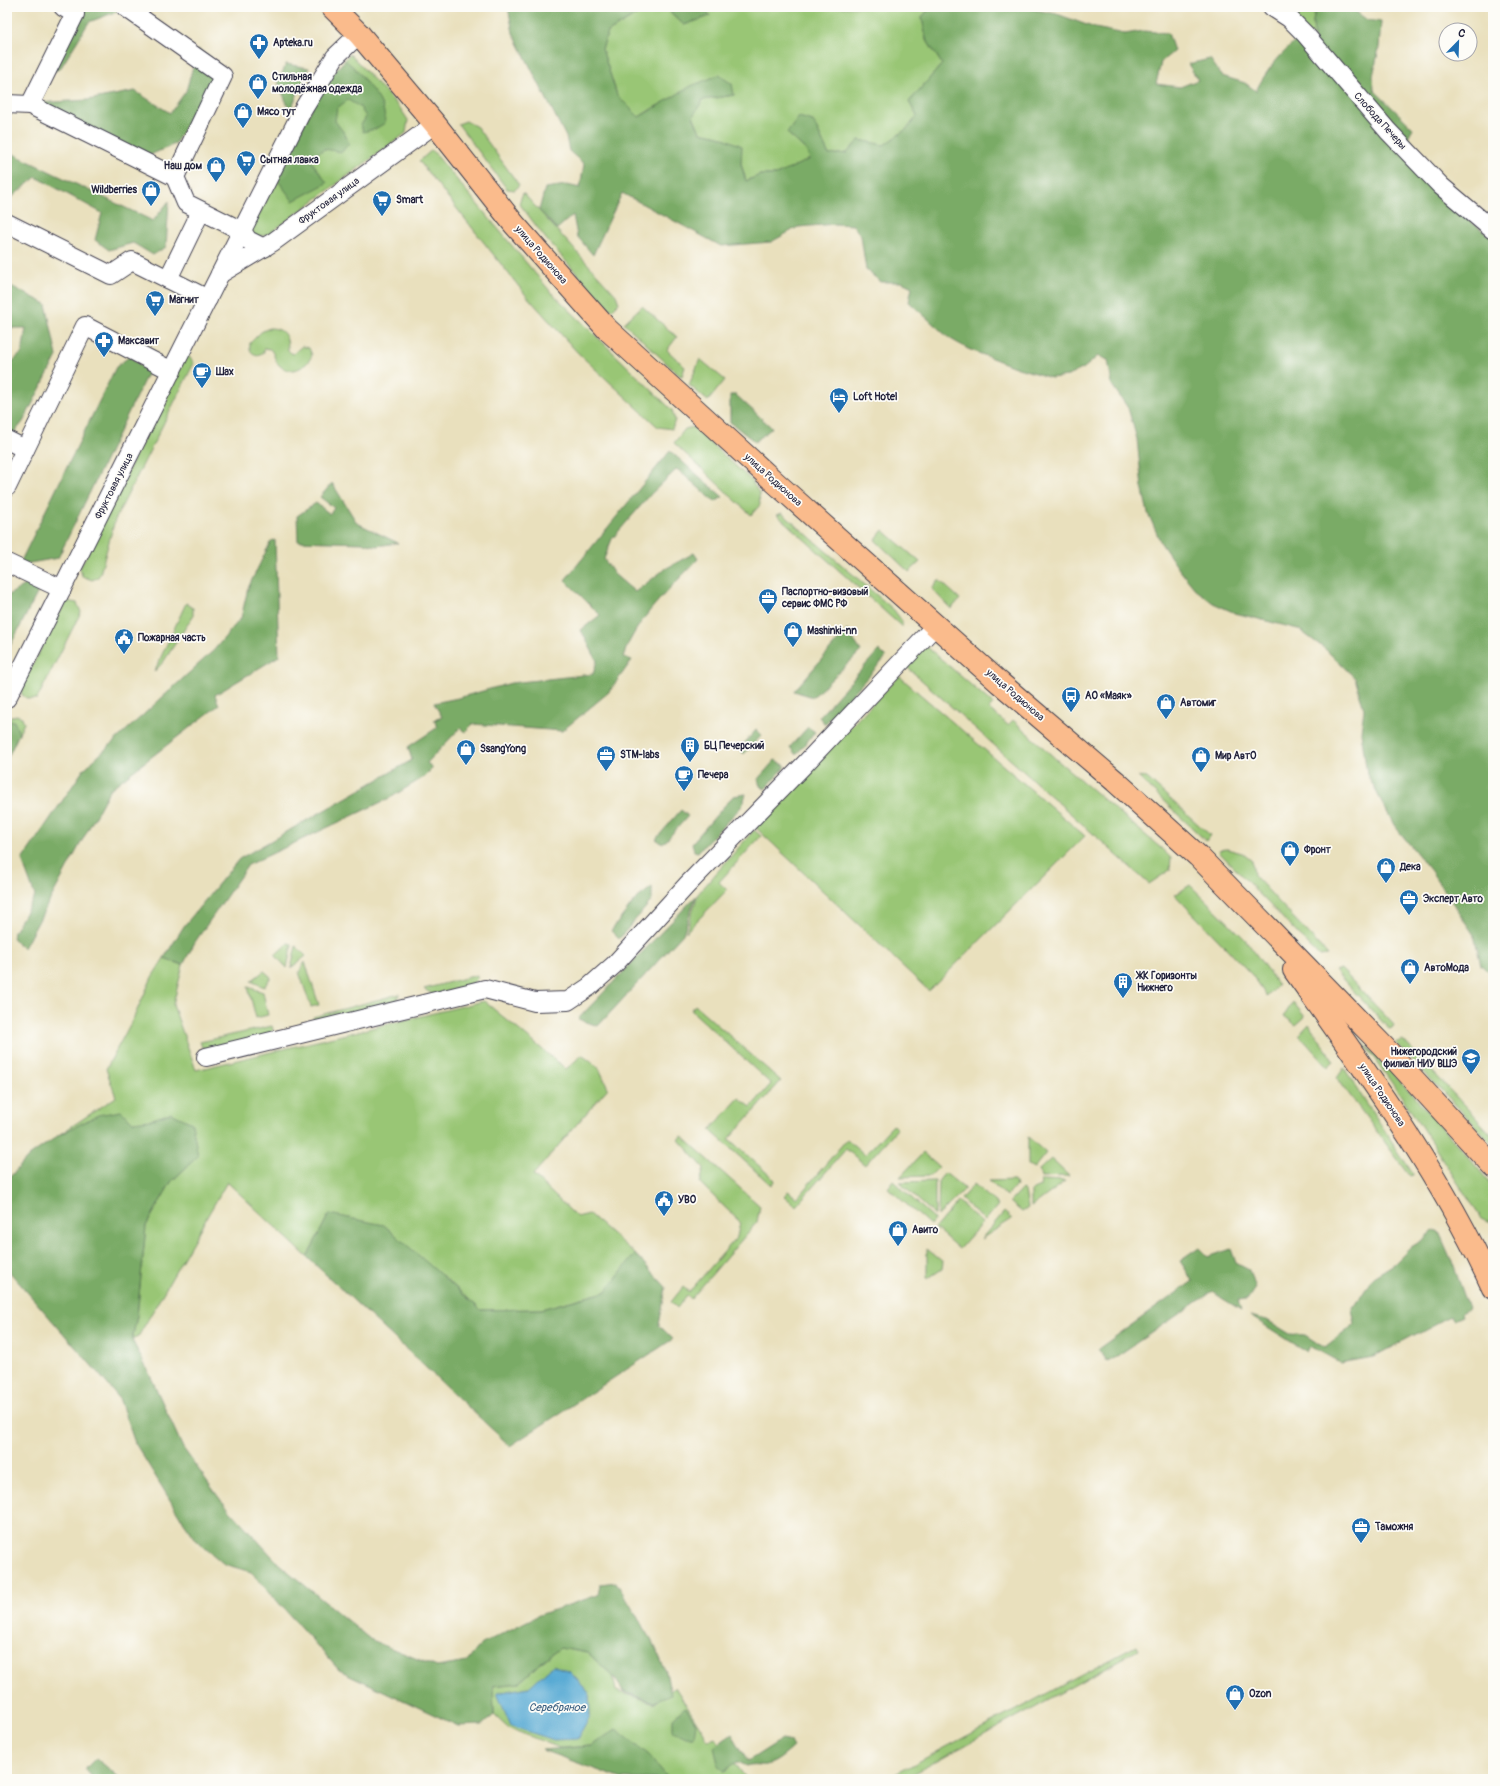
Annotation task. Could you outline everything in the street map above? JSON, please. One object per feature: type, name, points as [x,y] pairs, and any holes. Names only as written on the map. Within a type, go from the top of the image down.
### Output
[{"type":"main road","name":"улица Родионова","points":[[332,7],[359,34],[435,124],[514,224],[607,329],[690,406],[1005,687],[1115,780],[1198,856],[1384,1047],[1493,1166]]},
{"type":"main road","name":"улица Родионова","points":[[1255,913],[1387,1101],[1443,1190],[1492,1283]]},
{"type":"street","points":[[30,105],[75,14],[63,7]]},
{"type":"street","points":[[125,7],[223,76],[175,177]]},
{"type":"street","name":"Слобода Печеры","points":[[1272,7],[1289,18],[1305,34],[1388,131],[1441,186],[1493,230]]},
{"type":"street","name":"Фруктовая улица","points":[[7,698],[302,111],[318,82],[335,57],[359,34]]},
{"type":"street","points":[[7,104],[30,105],[175,177],[186,203],[242,231],[248,240],[264,248]]},
{"type":"street","name":"Фруктовая улица","points":[[220,274],[264,248],[435,124]]},
{"type":"street","points":[[168,279],[201,211]]},
{"type":"street","points":[[7,223],[111,274],[132,261],[208,299]]},
{"type":"street","points":[[7,487],[86,326],[172,371]]},
{"type":"street","points":[[7,440],[25,449]]},
{"type":"street","points":[[7,563],[62,589]]},
{"type":"street","points":[[206,1057],[485,989],[535,1002],[568,1001],[589,987],[614,965],[687,885],[797,772],[936,625]]},
{"type":"green space","points":[[71,7],[116,7],[121,10],[89,22],[60,69],[51,72]]},
{"type":"green space","points":[[508,7],[656,7],[638,14],[608,32],[602,49],[617,95],[639,117],[691,86],[719,75],[732,84],[734,95],[703,100],[693,116],[700,132],[719,136],[742,146],[741,164],[746,181],[760,175],[776,175],[810,159],[806,150],[787,133],[799,117],[813,121],[829,155],[847,153],[859,140],[884,145],[908,128],[917,116],[909,102],[942,64],[926,39],[922,17],[931,7],[1022,7],[1057,14],[1095,28],[1125,34],[1143,31],[1168,33],[1174,51],[1161,62],[1156,84],[1180,87],[1198,80],[1188,64],[1210,59],[1222,76],[1245,83],[1256,91],[1264,76],[1274,63],[1297,40],[1315,55],[1313,21],[1316,7],[1350,7],[1367,20],[1381,22],[1379,48],[1373,76],[1374,90],[1413,128],[1408,137],[1422,152],[1436,196],[1493,238],[1493,976],[1481,965],[1474,935],[1431,871],[1394,825],[1367,774],[1361,732],[1364,709],[1355,678],[1324,648],[1298,629],[1235,613],[1213,603],[1195,589],[1161,543],[1148,513],[1142,487],[1137,439],[1128,408],[1112,385],[1108,360],[1098,356],[1084,368],[1068,376],[1051,378],[1015,367],[968,349],[949,338],[909,302],[912,287],[902,282],[881,282],[866,270],[861,236],[853,225],[835,224],[798,227],[771,242],[721,246],[622,193],[593,255],[577,236],[573,215],[557,229],[539,210],[545,188],[567,185],[580,188],[584,164],[569,151],[566,137],[513,33]]},
{"type":"green space","points":[[656,7],[665,7],[684,25],[710,16],[704,7],[931,7],[922,17],[926,39],[942,64],[909,102],[917,116],[908,128],[884,145],[859,140],[847,153],[829,155],[813,121],[787,133],[806,150],[810,159],[776,175],[760,175],[746,181],[741,163],[741,146],[719,136],[700,132],[693,115],[703,100],[734,95],[719,75],[653,108],[639,117],[617,95],[602,49],[608,32],[638,14]]},
{"type":"green space","points":[[665,7],[704,7],[710,16],[684,25]]},
{"type":"green space","points":[[1277,7],[1316,7],[1313,21],[1314,38]]},
{"type":"green space","points":[[198,49],[221,66],[175,144],[148,156],[37,103],[88,100],[135,91],[170,113],[186,91]]},
{"type":"green space","points":[[350,54],[400,108],[408,120],[406,133],[270,233],[259,237],[252,235],[251,230],[325,83]]},
{"type":"green space","points":[[345,60],[358,72],[382,104],[385,123],[375,129],[363,132],[361,125],[366,117],[360,107],[348,100],[337,108],[335,121],[345,134],[349,143],[342,152],[324,149],[310,159],[327,183],[293,201],[276,178],[325,83]]},
{"type":"green space","points":[[286,64],[309,68],[290,111],[278,82]]},
{"type":"green space","points":[[466,121],[477,127],[519,185],[515,190],[507,189],[458,124]]},
{"type":"green space","points":[[432,150],[550,291],[672,410],[675,420],[672,429],[658,427],[577,352],[524,293],[419,161]]},
{"type":"green space","points":[[7,151],[153,221],[169,201],[166,247],[153,255],[133,243],[109,250],[95,240],[102,213],[36,177],[7,201]]},
{"type":"green space","points":[[523,193],[616,295],[619,303],[612,310],[607,307],[546,239],[519,203]]},
{"type":"green space","points":[[7,284],[46,304],[57,356],[23,422],[7,441],[7,366],[22,353],[26,328],[7,328]]},
{"type":"green space","points":[[642,306],[677,337],[667,350],[685,367],[682,376],[679,375],[624,323]]},
{"type":"green space","points":[[269,328],[282,331],[286,337],[288,350],[293,354],[302,346],[309,348],[312,355],[310,360],[303,367],[289,370],[284,369],[278,364],[270,349],[264,348],[264,352],[258,355],[252,353],[250,350],[250,343],[261,332]]},
{"type":"green space","points":[[186,353],[194,363],[115,520],[100,574],[97,578],[92,580],[82,576],[80,568]]},
{"type":"green space","points":[[130,356],[148,372],[58,558],[19,565],[116,367]]},
{"type":"green space","points":[[700,359],[725,380],[708,401],[689,385]]},
{"type":"green space","points":[[730,395],[736,395],[772,428],[755,442],[730,422]]},
{"type":"green space","points":[[693,427],[751,480],[759,493],[760,505],[751,515],[674,443],[685,429]]},
{"type":"green space","points":[[670,451],[723,497],[715,502],[677,469],[651,494],[612,539],[604,559],[614,574],[635,592],[665,569],[694,553],[698,559],[655,604],[636,629],[623,657],[632,660],[609,692],[562,731],[473,724],[465,732],[460,728],[427,763],[433,768],[424,777],[390,798],[248,865],[195,942],[183,965],[164,958],[184,926],[239,859],[412,760],[408,747],[438,727],[434,720],[442,717],[434,703],[511,683],[593,674],[597,661],[581,630],[600,615],[565,580]]},
{"type":"green space","points":[[332,483],[357,523],[398,543],[376,546],[363,543],[298,541],[297,516],[316,503],[330,514],[334,508],[320,497]]},
{"type":"green space","points":[[782,513],[894,610],[902,621],[902,627],[777,515]]},
{"type":"green space","points":[[883,530],[920,562],[909,572],[875,540]]},
{"type":"green space","points":[[275,540],[279,656],[215,695],[219,705],[110,789],[24,948],[13,940],[14,932],[35,896],[22,860],[84,769],[214,650],[241,618],[248,588],[271,541]]},
{"type":"green space","points":[[939,580],[960,599],[951,609],[932,589]]},
{"type":"green space","points":[[27,584],[41,586],[7,652],[7,596]]},
{"type":"green space","points":[[66,601],[77,603],[81,612],[37,699],[28,699],[22,695],[21,687]]},
{"type":"green space","points":[[186,603],[193,608],[193,616],[164,661],[154,672]]},
{"type":"green space","points":[[847,630],[861,651],[813,697],[794,691]]},
{"type":"green space","points":[[926,646],[993,704],[989,709],[1008,725],[1013,720],[1057,760],[1162,849],[1171,858],[1170,870],[1149,884],[907,667]]},
{"type":"green space","points":[[879,650],[886,657],[825,724],[819,717]]},
{"type":"green space","points":[[899,676],[1085,836],[929,991],[755,827]]},
{"type":"green space","points":[[16,715],[22,717],[24,723],[7,759],[7,722],[9,718]]},
{"type":"green space","points":[[8,721],[14,721],[19,733],[7,759]]},
{"type":"green space","points":[[808,727],[815,732],[796,755],[790,747]]},
{"type":"green space","points":[[756,730],[762,735],[744,754],[739,749]]},
{"type":"green space","points":[[775,760],[786,766],[765,789],[760,786],[758,779]]},
{"type":"green space","points":[[1138,777],[1147,778],[1210,835],[1206,841]]},
{"type":"green space","points":[[746,794],[742,806],[698,852],[694,851],[692,843],[733,796]]},
{"type":"green space","points":[[681,810],[688,816],[663,844],[656,839]]},
{"type":"green space","points":[[754,830],[761,836],[719,882],[727,890],[686,932],[698,894]]},
{"type":"green space","points":[[1227,849],[1242,853],[1252,861],[1254,875],[1328,955],[1319,956],[1220,853],[1219,850]]},
{"type":"green space","points":[[1190,885],[1245,939],[1278,985],[1267,997],[1252,975],[1175,895]]},
{"type":"green space","points":[[652,887],[652,900],[619,939],[611,931],[635,900]]},
{"type":"green space","points":[[696,896],[683,934],[598,1026],[578,1019]]},
{"type":"green space","points":[[288,943],[292,944],[287,968],[275,955]]},
{"type":"green space","points":[[296,946],[306,956],[291,968]]},
{"type":"green space","points":[[164,958],[183,965],[173,1005],[196,1070],[484,1001],[566,1069],[582,1055],[599,1068],[608,1088],[533,1175],[577,1217],[589,1214],[635,1254],[605,1292],[541,1309],[481,1310],[443,1276],[329,1214],[307,1257],[227,1182],[138,1337],[132,1340],[137,1316],[146,1226],[171,1182],[198,1156],[171,1113],[150,1120],[57,1136],[116,1097],[106,1069],[134,1017],[152,977]]},
{"type":"green space","points":[[305,962],[319,1005],[311,1007],[299,972]]},
{"type":"green space","points":[[1341,969],[1394,1025],[1392,1028],[1389,1029],[1335,971]]},
{"type":"green space","points":[[264,971],[271,977],[264,987],[251,981]]},
{"type":"green space","points":[[477,975],[477,979],[471,985],[434,995],[424,989]]},
{"type":"green space","points":[[248,987],[263,992],[268,1015],[256,1018]]},
{"type":"green space","points":[[399,994],[397,1000],[392,1005],[316,1023],[313,1017]]},
{"type":"green space","points":[[1293,1002],[1305,1017],[1296,1025],[1284,1016]]},
{"type":"green space","points":[[695,1005],[781,1081],[729,1139],[775,1180],[771,1185],[710,1130],[739,1098],[751,1107],[771,1084],[691,1010]]},
{"type":"green space","points":[[1309,1024],[1334,1061],[1328,1067],[1299,1035]]},
{"type":"green space","points":[[272,1026],[273,1029],[271,1035],[211,1050],[202,1047],[200,1042]]},
{"type":"green space","points":[[1403,1040],[1493,1136],[1493,1144],[1396,1043]]},
{"type":"green space","points":[[1362,1041],[1414,1096],[1489,1182],[1493,1189],[1493,1223],[1482,1218],[1404,1100]]},
{"type":"green space","points":[[1344,1068],[1413,1175],[1410,1176],[1337,1078]]},
{"type":"green space","points":[[121,1111],[133,1122],[150,1120],[171,1113],[192,1123],[198,1156],[171,1182],[146,1226],[137,1316],[132,1340],[150,1375],[183,1448],[220,1499],[279,1564],[371,1640],[437,1667],[467,1662],[480,1645],[539,1615],[598,1595],[600,1584],[616,1582],[653,1642],[666,1672],[671,1695],[654,1702],[624,1692],[613,1676],[588,1653],[560,1648],[539,1664],[519,1683],[493,1686],[494,1715],[482,1725],[458,1726],[339,1670],[251,1572],[224,1564],[197,1541],[181,1518],[135,1443],[119,1398],[7,1269],[7,1178],[13,1174],[29,1156],[59,1135],[98,1115]]},
{"type":"green space","points":[[893,1125],[897,1129],[865,1165],[846,1149],[796,1206],[784,1196],[788,1191],[797,1198],[847,1139],[865,1155]]},
{"type":"green space","points":[[682,1136],[760,1206],[757,1222],[691,1299],[687,1295],[677,1308],[671,1302],[683,1287],[689,1292],[737,1237],[740,1222],[700,1183],[704,1168],[679,1140]]},
{"type":"green space","points":[[1028,1137],[1046,1153],[1034,1168],[1028,1165]]},
{"type":"green space","points":[[923,1153],[939,1167],[930,1176],[900,1177]]},
{"type":"green space","points":[[1051,1159],[1069,1176],[1041,1177],[1039,1170]]},
{"type":"green space","points":[[945,1173],[965,1189],[938,1216],[939,1180]]},
{"type":"green space","points":[[1014,1180],[1016,1186],[1006,1196],[989,1181]]},
{"type":"green space","points":[[1041,1180],[1066,1181],[1031,1207],[1031,1191],[1040,1187]]},
{"type":"green space","points":[[893,1181],[935,1219],[930,1225],[888,1188]]},
{"type":"green space","points":[[935,1181],[935,1215],[899,1182]]},
{"type":"green space","points":[[974,1184],[998,1205],[985,1221],[961,1199]]},
{"type":"green space","points":[[1022,1189],[1025,1191],[1028,1208],[1022,1212],[1010,1202]]},
{"type":"green space","points":[[958,1201],[982,1223],[959,1249],[935,1228]]},
{"type":"green space","points":[[1004,1212],[1012,1219],[981,1239]]},
{"type":"green space","points":[[329,1214],[384,1225],[481,1310],[541,1309],[605,1292],[635,1254],[666,1287],[659,1325],[673,1339],[510,1446],[307,1257]]},
{"type":"green space","points":[[1433,1229],[1439,1232],[1453,1264],[1469,1309],[1461,1313],[1462,1316],[1453,1320],[1450,1316],[1373,1357],[1341,1363],[1310,1346],[1307,1352],[1250,1316],[1267,1320],[1290,1334],[1305,1335],[1325,1348],[1355,1324],[1352,1309],[1373,1277],[1394,1264],[1411,1247],[1423,1240]]},
{"type":"green space","points":[[1199,1248],[1208,1257],[1231,1249],[1236,1263],[1249,1270],[1255,1288],[1247,1300],[1238,1301],[1241,1310],[1212,1292],[1108,1362],[1098,1349],[1193,1281],[1180,1261]]},
{"type":"green space","points":[[927,1249],[943,1262],[942,1269],[927,1279]]},
{"type":"green space","points":[[1136,1646],[1138,1650],[904,1779],[886,1779]]},
{"type":"green space","points":[[560,1648],[588,1653],[613,1676],[616,1691],[655,1703],[675,1687],[708,1740],[715,1737],[746,1778],[749,1779],[648,1779],[615,1730],[591,1746],[560,1748],[508,1728],[494,1715],[493,1686],[519,1683],[539,1664]],"holes":[[[570,1672],[589,1693],[590,1716],[498,1693],[529,1687]]]},
{"type":"green space","points":[[685,1707],[696,1723],[694,1737],[685,1737],[673,1731],[673,1718]]},
{"type":"green space","points":[[616,1729],[649,1755],[669,1779],[622,1779],[542,1750],[591,1746]]},
{"type":"green space","points":[[732,1734],[748,1761],[781,1740],[791,1742],[794,1747],[782,1758],[770,1764],[747,1766],[738,1762],[731,1765],[725,1772],[718,1764],[714,1747]]},
{"type":"green space","points":[[96,1758],[121,1779],[94,1779],[85,1769]]},
{"type":"water","name":"Серебряное","points":[[553,1665],[570,1672],[589,1693],[590,1716],[577,1739],[554,1740],[511,1726],[497,1693],[529,1687]]},
{"type":"place","name":"Apteka.ru","points":[[259,60]]},
{"type":"place","name":"Стильная молодёжная одежда","points":[[258,100]]},
{"type":"place","name":"Мясо тут","points":[[243,129]]},
{"type":"place","name":"Сытная лавка","points":[[246,177]]},
{"type":"place","name":"Наш дом","points":[[216,183]]},
{"type":"place","name":"Wildberries","points":[[151,207]]},
{"type":"place","name":"Smart","points":[[382,217]]},
{"type":"place","name":"Магнит","points":[[155,317]]},
{"type":"place","name":"Максавит","points":[[104,358]]},
{"type":"place","name":"Шах","points":[[202,389]]},
{"type":"place","name":"Loft Hotel","points":[[839,414]]},
{"type":"place","name":"Паспортно-визовый сервис ФМС РФ","points":[[768,615]]},
{"type":"place","name":"Mashinki-nn","points":[[793,648]]},
{"type":"place","name":"Пожарная часть","points":[[124,655]]},
{"type":"place","name":"АО «Маяк»","points":[[1071,713]]},
{"type":"place","name":"Автомиг","points":[[1166,720]]},
{"type":"place","name":"БЦ Печерский","points":[[690,763]]},
{"type":"place","name":"SsangYong","points":[[466,766]]},
{"type":"place","name":"STM-labs","points":[[606,772]]},
{"type":"place","name":"Мир АвтО","points":[[1201,773]]},
{"type":"place","name":"Печера","points":[[684,792]]},
{"type":"place","name":"Фронт","points":[[1290,867]]},
{"type":"place","name":"Дека","points":[[1386,884]]},
{"type":"place","name":"Эксперт Авто","points":[[1409,916]]},
{"type":"place","name":"АвтоМода","points":[[1410,985]]},
{"type":"place","name":"ЖК Горизонты Нижнего","points":[[1123,999]]},
{"type":"place","name":"Нижегородский филиал НИУ ВШЭ","points":[[1471,1075]]},
{"type":"place","name":"УВО","points":[[664,1217]]},
{"type":"place","name":"Авито","points":[[898,1247]]},
{"type":"place","name":"Таможня","points":[[1361,1544]]},
{"type":"place","name":"Ozon","points":[[1235,1711]]}]
